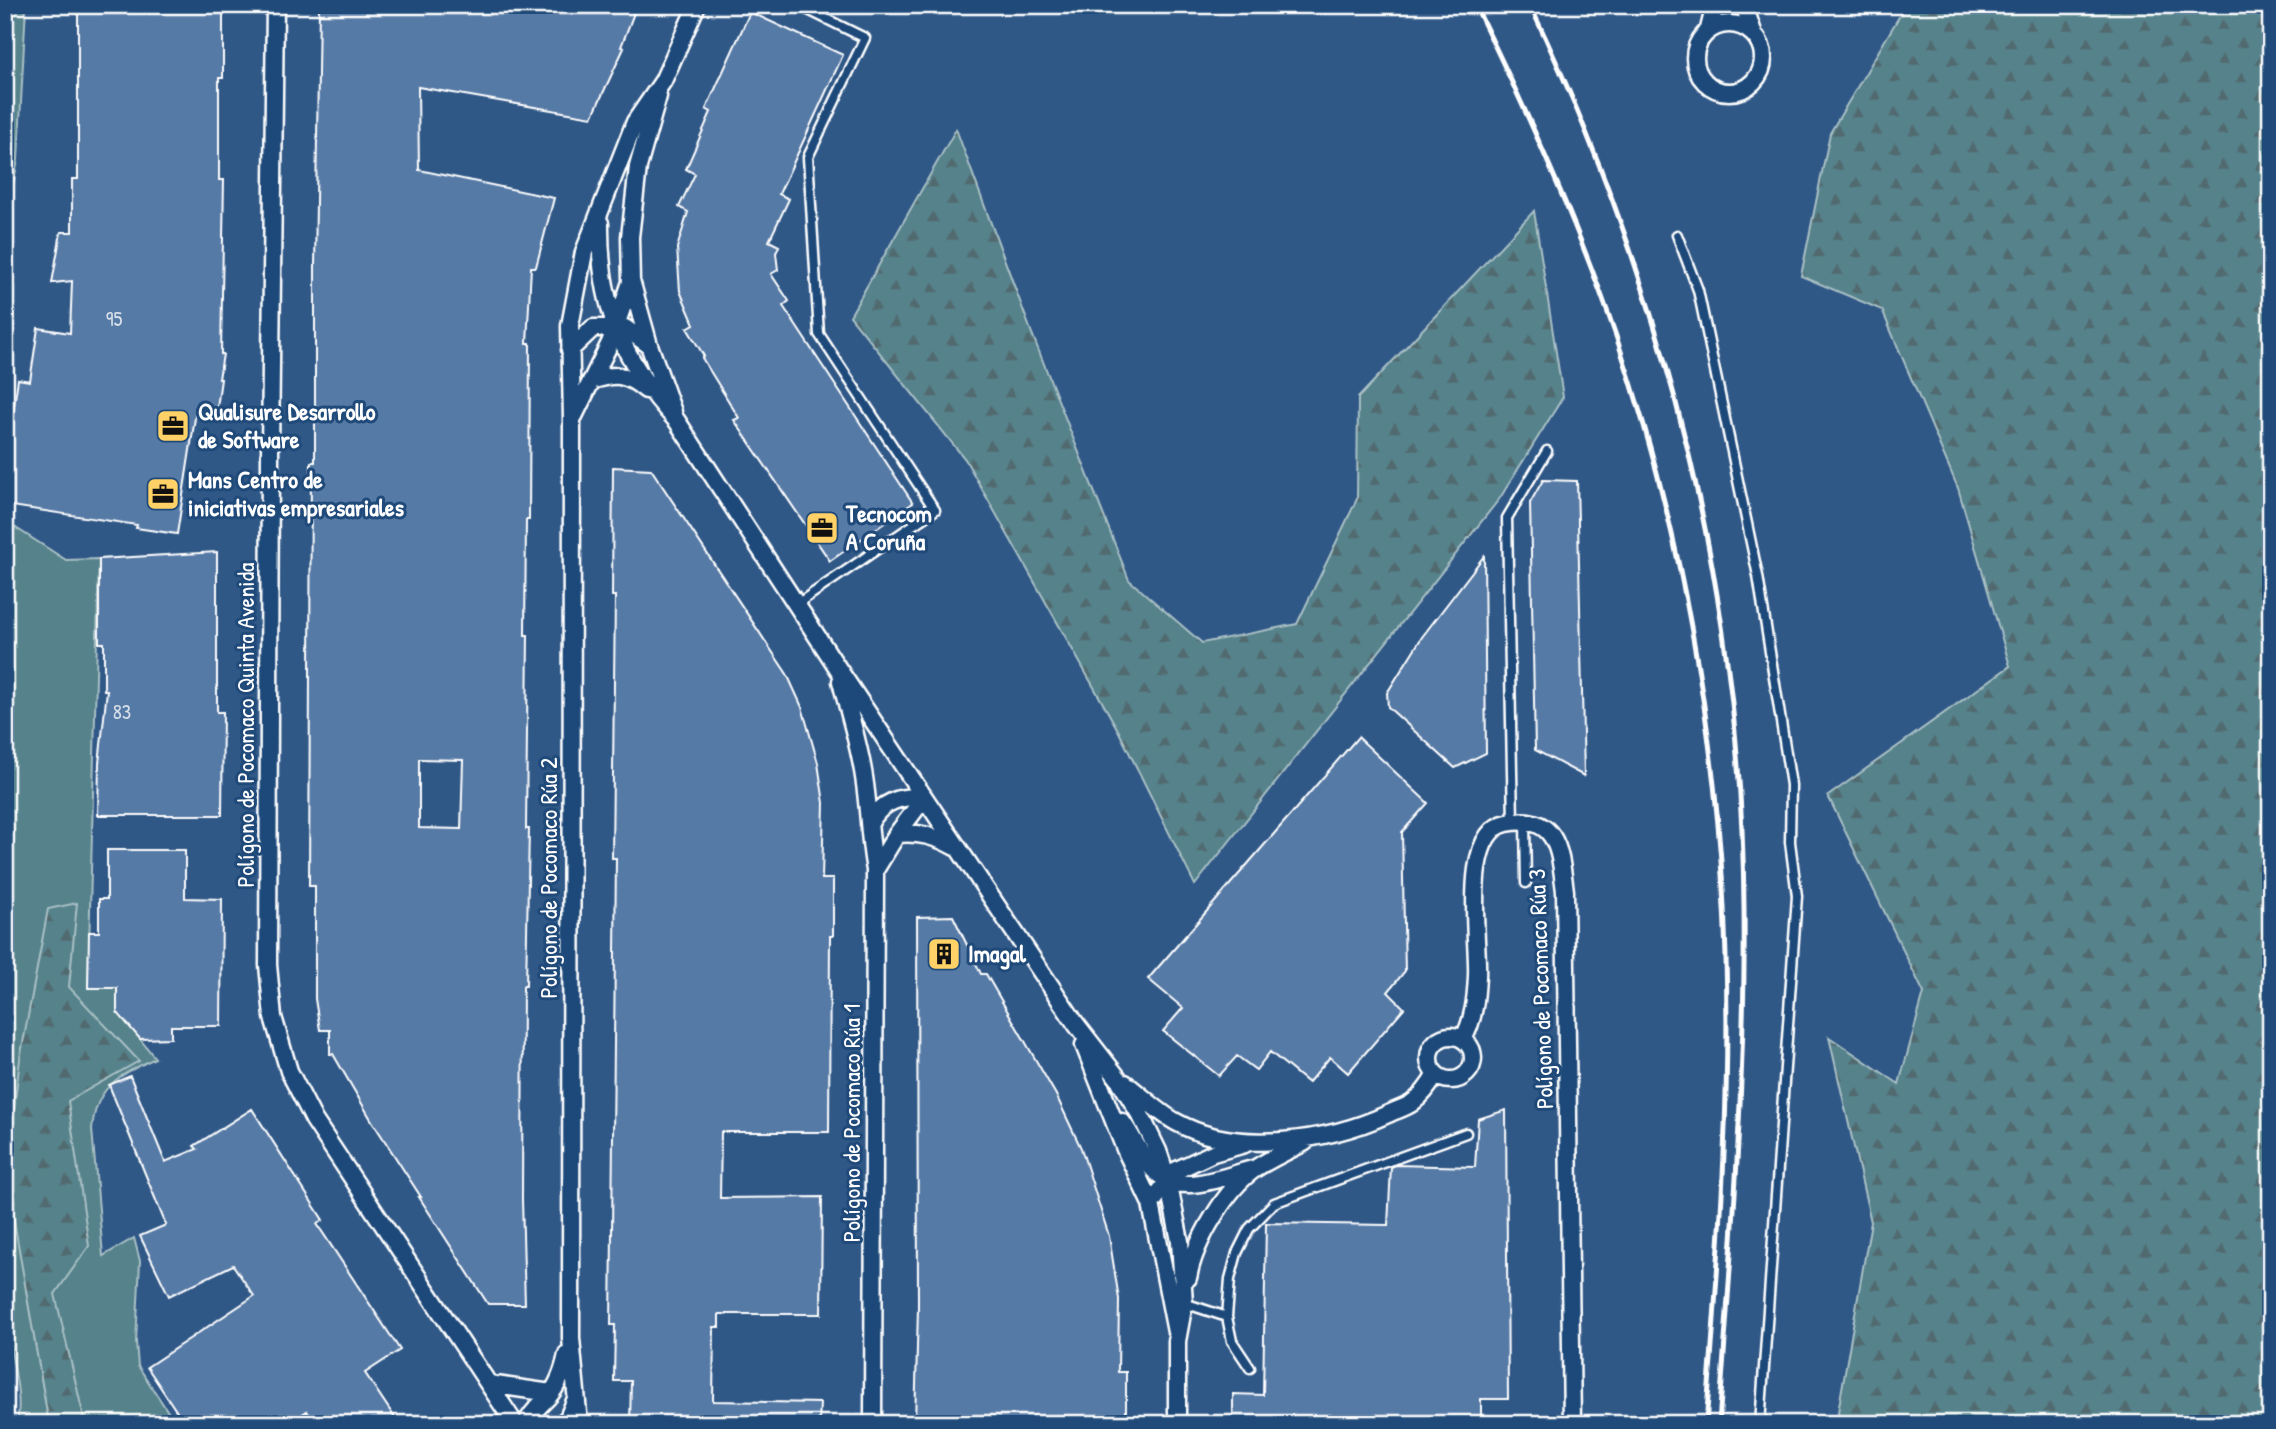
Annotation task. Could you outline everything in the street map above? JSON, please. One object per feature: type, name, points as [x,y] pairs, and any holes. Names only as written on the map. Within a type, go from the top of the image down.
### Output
[{"type":"street","name":"Polígono de Pocomaco Quinta Avenida","points":[[275,5],[268,965],[273,1017],[289,1071],[314,1120],[515,1424]]},
{"type":"street","points":[[677,421],[649,345],[631,282],[630,237],[638,167],[663,80],[697,5]]},
{"type":"street","points":[[1709,29],[1715,5]]},
{"type":"street","points":[[1744,5],[1753,32],[1762,46],[1762,70],[1746,88],[1728,93],[1709,86],[1701,78],[1695,64],[1695,52],[1701,37],[1709,29],[1726,23],[1742,26],[1753,32]]},
{"type":"street","name":"Polígono de Pocomaco Rúa 2","points":[[579,1424],[570,1338],[570,326],[584,252],[635,121],[663,80]]},
{"type":"street","points":[[601,210],[603,278],[608,304],[632,361],[651,394]]},
{"type":"street","name":"Polígono de Pocomaco Rúa 2","points":[[572,418],[616,327],[631,282]]},
{"type":"street","points":[[569,350],[593,328],[625,328],[649,345]]},
{"type":"street","points":[[591,381],[614,374],[634,379],[677,421],[924,798],[1076,1024],[1118,1077],[1158,1151],[1168,1181],[1180,1241],[1184,1303]]},
{"type":"street","name":"Polígono de Pocomaco Rúa 1","points":[[839,670],[857,738],[875,870],[873,1424]]},
{"type":"street","points":[[870,823],[876,812],[891,801],[914,796],[924,798]]},
{"type":"street","points":[[875,870],[924,798]]},
{"type":"street","points":[[1463,1039],[1473,1013],[1477,976],[1475,872],[1479,851],[1490,834],[1503,823],[1519,821]]},
{"type":"street","name":"Polígono de Pocomaco Rúa 3","points":[[1519,821],[1546,828],[1559,849],[1565,891],[1572,1424]]},
{"type":"street","points":[[897,834],[915,833],[938,838],[959,850]]},
{"type":"street","points":[[1076,1024],[1125,1149],[1152,1205],[1177,1341],[1177,1424]]},
{"type":"street","points":[[1453,1035],[1463,1039],[1472,1048],[1473,1061],[1468,1072],[1457,1079],[1446,1080],[1436,1074],[1429,1059],[1432,1046],[1439,1038],[1453,1035]]},
{"type":"street","points":[[1152,1205],[1175,1171],[1213,1153],[1250,1143],[1310,1139],[1370,1122],[1412,1103],[1427,1089],[1436,1074]]},
{"type":"street","points":[[1118,1077],[1177,1123],[1212,1135],[1250,1143]]},
{"type":"street","points":[[1104,1093],[1152,1168],[1168,1181],[1178,1185],[1204,1182],[1254,1169],[1310,1139]]},
{"type":"street","points":[[1177,1341],[1190,1264],[1206,1228],[1226,1198],[1254,1169]]},
{"type":"street","name":"Polígono de Pocomaco Rúa 2","points":[[526,1424],[529,1417],[551,1394],[564,1369],[570,1338]]},
{"type":"street","points":[[489,1384],[551,1394]]},
{"type":"street","points":[[561,1424],[568,1418],[575,1401]]},
{"type":"lane","points":[[797,604],[935,510],[819,334],[808,157],[865,38],[798,5]]},
{"type":"lane","points":[[1676,235],[1698,290],[1758,576],[1791,785],[1790,842],[1797,896],[1760,1424]]},
{"type":"lane","points":[[1526,884],[1519,821],[1507,518],[1547,451]]},
{"type":"lane","points":[[1250,1367],[1232,1342],[1227,1317],[1230,1279],[1237,1254],[1250,1229],[1274,1203],[1466,1133]]},
{"type":"lane","points":[[1184,1303],[1227,1317]]},
{"type":"green space","points":[[5,5],[26,5],[18,160],[5,226]]},
{"type":"green space","points":[[1906,5],[2271,5],[2271,1424],[1840,1424],[1838,1412],[1871,1222],[1829,1037],[1899,1084],[1924,993],[1828,796],[2010,666],[1958,488],[1882,310],[1801,276],[1830,133]]},
{"type":"green space","points":[[956,129],[1031,331],[1129,580],[1202,643],[1297,624],[1357,499],[1358,398],[1534,211],[1563,397],[1500,498],[1195,885],[1118,730],[965,459],[850,316]]},
{"type":"green space","points":[[5,521],[66,560],[99,559],[88,988],[117,988],[140,1039],[155,1058],[111,1084],[98,1102],[94,1114],[92,1129],[103,1256],[134,1238],[140,1261],[136,1342],[138,1366],[176,1424],[68,1424],[84,1418],[26,1289],[49,1424],[16,1424],[19,1405],[17,1382],[9,1339],[5,1337]]},
{"type":"green space","points":[[77,903],[69,987],[139,1061],[68,1101],[89,1246],[55,1294],[84,1418],[68,1424],[49,1424],[6,1174],[20,1059],[48,909]]},
{"type":"building","points":[[78,5],[223,5],[223,78],[219,78],[219,180],[224,180],[221,379],[217,408],[197,405],[177,534],[136,528],[137,525],[5,505],[5,466],[18,379],[30,381],[38,328],[70,333],[72,281],[52,283],[61,232],[72,232],[72,179],[78,179]]},
{"type":"building","points":[[343,5],[637,5],[621,47],[624,48],[592,117],[418,87],[419,170],[554,198],[536,267],[531,267],[527,343],[530,343],[529,520],[526,520],[525,635],[528,635],[526,829],[529,829],[526,986],[523,986],[522,1199],[525,1304],[488,1304],[419,1197],[333,1054],[330,1054],[330,1030],[320,1030],[315,999],[315,886],[309,886],[311,462],[315,462],[319,7],[342,9]],"holes":[[[419,759],[463,760],[461,829],[419,828]]]},
{"type":"building","points":[[750,12],[843,55],[779,194],[789,199],[769,241],[779,246],[776,253],[778,270],[771,274],[789,301],[783,306],[913,503],[830,561],[734,420],[739,418],[687,328],[694,324],[680,291],[677,248],[688,212],[679,207],[695,174],[686,169],[711,112],[706,109]]},
{"type":"building","points":[[613,467],[651,469],[787,674],[802,707],[818,763],[824,803],[822,879],[833,879],[829,1132],[721,1132],[720,1198],[822,1197],[821,1314],[719,1314],[719,1327],[714,1327],[713,1401],[820,1403],[819,1424],[630,1424],[631,1381],[614,1381],[615,1325],[611,1325],[616,858],[612,858],[615,596],[612,596]]},
{"type":"building","points":[[1543,480],[1577,481],[1584,776],[1535,750],[1530,503]]},
{"type":"building","points":[[217,552],[217,712],[223,712],[222,815],[98,815],[99,763],[107,690],[104,690],[104,643],[99,643],[99,559]]},
{"type":"building","points":[[1484,556],[1486,753],[1455,768],[1388,707],[1387,693],[1422,637]]},
{"type":"building","points":[[1358,737],[1428,803],[1402,832],[1405,971],[1388,992],[1404,1008],[1348,1073],[1330,1057],[1308,1083],[1270,1052],[1256,1070],[1237,1056],[1219,1076],[1163,1031],[1183,1008],[1148,979]]},
{"type":"building","points":[[107,850],[185,850],[185,898],[222,899],[221,1026],[171,1026],[171,1038],[140,1039],[117,1012],[117,988],[88,988],[89,932],[99,932],[99,899],[107,899]]},
{"type":"building","points":[[953,916],[981,974],[986,974],[1056,1095],[1081,1148],[1109,1236],[1119,1299],[1118,1372],[1126,1372],[1126,1424],[915,1424],[918,1307],[917,917]]},
{"type":"building","points":[[130,1076],[165,1162],[197,1149],[194,1146],[252,1109],[323,1220],[317,1224],[400,1350],[365,1373],[399,1424],[315,1424],[307,1411],[288,1424],[185,1424],[147,1367],[254,1296],[233,1265],[169,1296],[140,1236],[166,1225],[109,1085]]},
{"type":"building","points":[[1506,1110],[1508,1399],[1481,1399],[1481,1424],[1233,1424],[1233,1394],[1263,1395],[1266,1223],[1388,1225],[1391,1167],[1475,1167],[1478,1119]]},
{"type":"railway","points":[[1475,5],[1551,168],[1616,336],[1637,403],[1673,539],[1700,679],[1710,749],[1723,889],[1727,1022],[1724,1156],[1706,1424]]},
{"type":"railway","points":[[1530,5],[1578,111],[1620,220],[1656,331],[1686,444],[1711,559],[1729,674],[1740,790],[1744,972],[1737,1165],[1719,1424]]},
{"type":"place","name":"Qualisure Desarrollo de Software","points":[[173,426]]},
{"type":"place","name":"Mans Centro de iniciativas empresariales","points":[[163,494]]},
{"type":"place","name":"Tecnocom A Coruña","points":[[822,528]]},
{"type":"place","name":"Imagal","points":[[944,954]]}]
